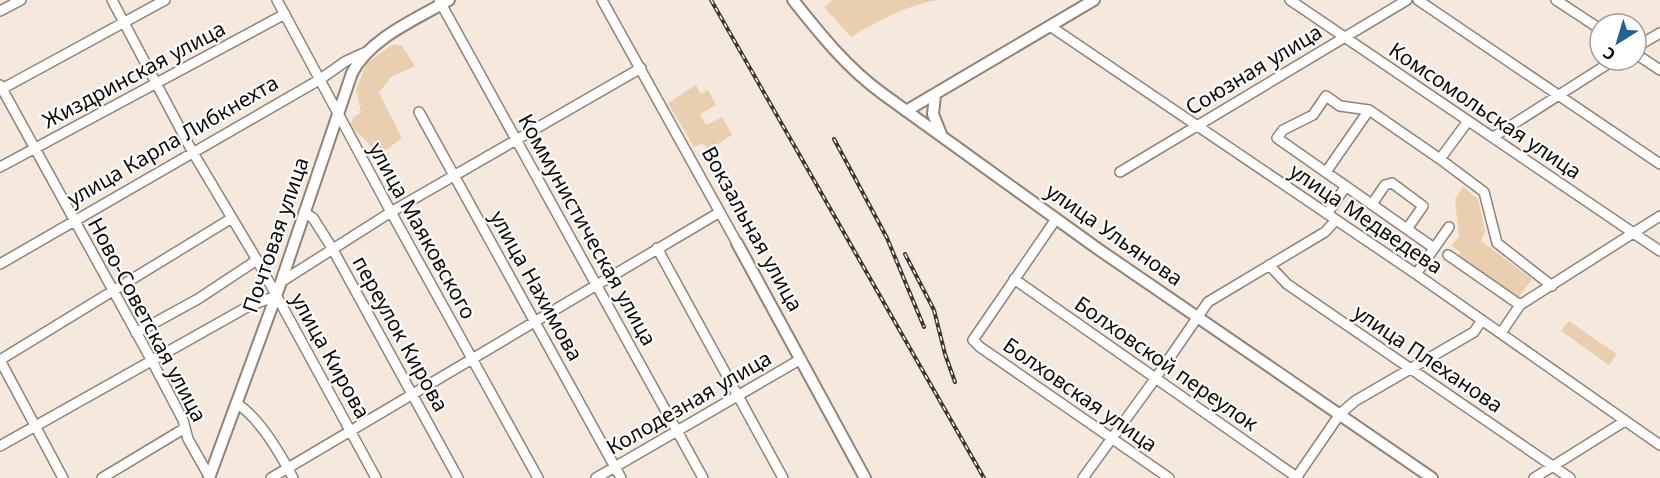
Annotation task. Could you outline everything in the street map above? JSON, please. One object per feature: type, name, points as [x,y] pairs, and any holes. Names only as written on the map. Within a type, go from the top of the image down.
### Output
[{"type":"main road","name":"улица Ульянова","points":[[794,0],[825,41],[857,73],[906,111],[1056,219],[1432,478]]},
{"type":"main road","points":[[906,111],[1094,0]]},
{"type":"main road","name":"Почтовая улица","points":[[210,478],[281,282],[351,74],[373,45],[443,2]]},
{"type":"main road","points":[[935,95],[933,114],[943,137]]},
{"type":"main road","name":"Вокзальная улица","points":[[737,243],[865,478]]},
{"type":"street","points":[[0,11],[21,0]]},
{"type":"street","name":"улица Кирова","points":[[112,0],[192,151],[257,260],[376,478]]},
{"type":"street","points":[[1,88],[165,0]]},
{"type":"street","name":"улица Маяковского","points":[[277,0],[538,478]]},
{"type":"street","name":"Вокзальная улица","points":[[602,0],[737,243]]},
{"type":"street","name":"Комсомольская улица","points":[[1290,0],[1660,251]]},
{"type":"street","name":"Союзная улица","points":[[1120,172],[1407,0]]},
{"type":"street","points":[[1418,0],[1660,164]]},
{"type":"street","points":[[1556,0],[1588,21]]},
{"type":"street","name":"Коммунистическая улица","points":[[443,2],[703,478]]},
{"type":"street","name":"Жиздринская улица","points":[[0,167],[285,14]]},
{"type":"street","name":"улица Медведева","points":[[1050,26],[1416,274],[1660,445]]},
{"type":"street","name":"улица Карла Либкнехта","points":[[0,264],[192,151],[319,80],[346,60],[366,52]]},
{"type":"street","points":[[281,282],[391,212],[640,69]]},
{"type":"street","points":[[1493,137],[1595,72]]},
{"type":"street","name":"Ново-Советская улица","points":[[1,88],[152,361],[192,447],[210,478]]},
{"type":"street","points":[[1434,248],[1277,138],[1283,130],[1313,115],[1326,96],[1340,106],[1369,110],[1484,192],[1497,243],[1552,286]]},
{"type":"street","points":[[1326,172],[1369,110]]},
{"type":"street","name":"улица Нахимова","points":[[419,112],[621,478]]},
{"type":"street","points":[[1440,159],[1468,121]]},
{"type":"street","points":[[1372,204],[1385,185],[1392,183],[1423,206],[1407,229]]},
{"type":"street","points":[[1327,214],[1346,186]]},
{"type":"street","name":"переулок Кирова","points":[[304,212],[313,218],[332,248],[458,478]]},
{"type":"street","points":[[271,478],[720,212]]},
{"type":"street","points":[[1501,333],[1520,305],[1660,216]]},
{"type":"street","points":[[63,478],[0,360],[232,218]]},
{"type":"street","points":[[1014,279],[1056,219]]},
{"type":"street","points":[[1083,478],[1208,302],[1325,232],[1336,220]]},
{"type":"street","points":[[1416,274],[1449,227]]},
{"type":"street","points":[[657,248],[783,478]]},
{"type":"street","points":[[1448,255],[1520,305]]},
{"type":"street","points":[[136,333],[198,299],[257,260]]},
{"type":"street","name":"улица Плеханова","points":[[1269,265],[1287,284],[1570,478]]},
{"type":"street","name":"Болховская улица","points":[[1014,279],[973,340],[1169,478]]},
{"type":"street","name":"Болховской переулок","points":[[1014,279],[1297,478]]},
{"type":"street","points":[[0,446],[249,306],[276,296]]},
{"type":"street","points":[[1297,478],[1340,414],[1355,401],[1474,332],[1482,320]]},
{"type":"street","name":"Колодезная улица","points":[[596,478],[801,359]]},
{"type":"street","points":[[236,403],[256,420],[293,478]]},
{"type":"street","points":[[1534,478],[1625,421]]},
{"type":"street","points":[[102,478],[185,428]]},
{"type":"shaded area","points":[[832,0],[937,0],[892,14],[851,37],[824,7]]},
{"type":"shaded area","points":[[392,45],[401,45],[415,66],[391,77],[379,93],[402,138],[374,159],[369,145],[350,127],[353,117],[361,113],[356,89],[367,63]]},
{"type":"shaded area","points":[[696,85],[701,94],[708,90],[716,105],[700,114],[706,125],[722,117],[732,135],[708,150],[703,143],[694,147],[668,103]]},
{"type":"shaded area","points":[[1463,187],[1478,199],[1485,231],[1481,241],[1532,279],[1517,299],[1458,256],[1461,252],[1451,246],[1459,236],[1455,199]]},
{"type":"shaded area","points":[[1569,321],[1617,354],[1609,365],[1561,331]]},
{"type":"railway","points":[[711,0],[984,478]]},
{"type":"railway","points":[[834,139],[887,238],[924,327]]},
{"type":"railway","points":[[905,254],[934,310],[955,382]]}]
